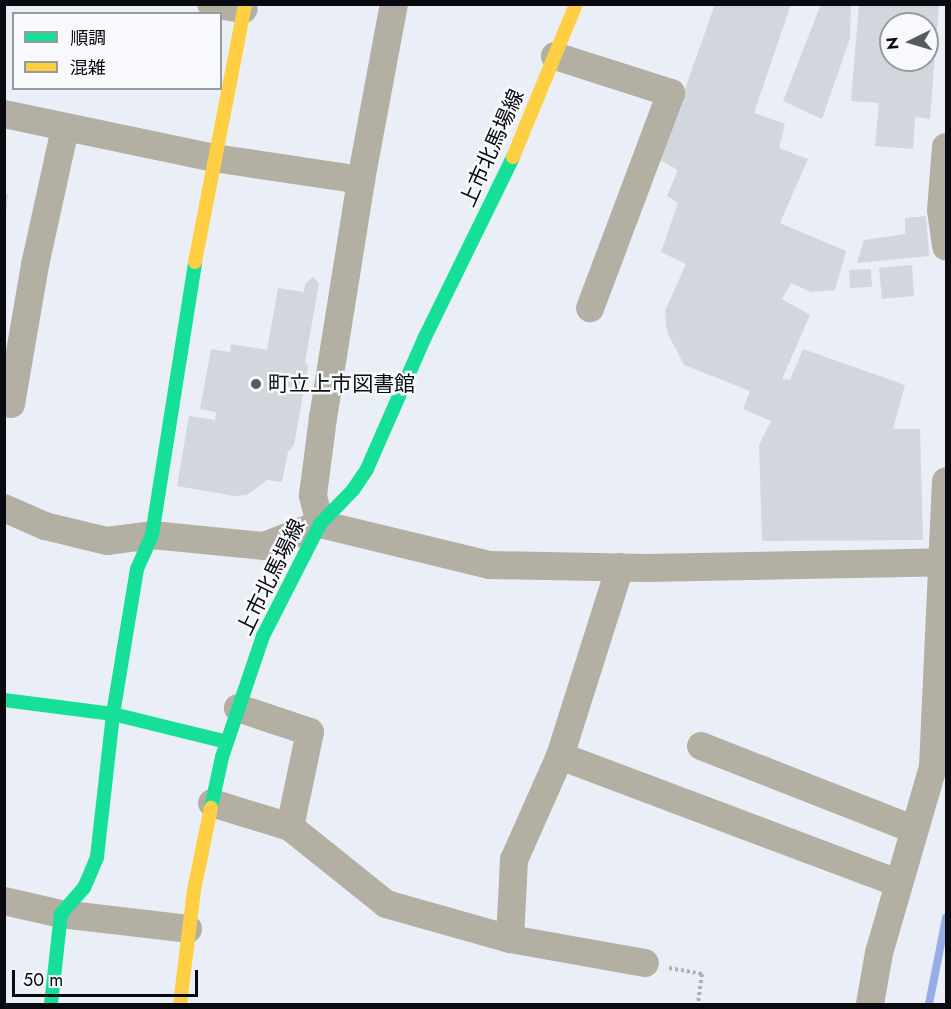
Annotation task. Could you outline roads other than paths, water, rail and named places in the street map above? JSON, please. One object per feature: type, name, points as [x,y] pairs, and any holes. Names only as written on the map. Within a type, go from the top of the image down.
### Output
[{"type":"street","points":[[51,1005],[61,914],[84,888],[97,856],[113,714],[137,569],[152,535],[214,158],[245,7],[211,4]]},
{"type":"street","points":[[320,524],[313,495],[361,180],[394,4]]},
{"type":"street","name":"上市北馬場線","points":[[180,1005],[188,929],[212,803],[227,742],[263,636],[320,524],[353,490],[367,469],[425,337],[503,180],[576,4]]},
{"type":"street","points":[[555,56],[670,93],[590,308]]},
{"type":"street","points":[[4,114],[214,158],[361,180]]},
{"type":"street","points":[[11,404],[35,265],[65,128]]},
{"type":"street","points":[[946,147],[944,210],[946,247]]},
{"type":"street","points":[[870,1005],[879,953],[913,829],[933,767],[946,481]]},
{"type":"street","points":[[4,508],[45,526],[108,541],[152,535],[264,546],[320,524],[490,565],[620,567],[944,562]]},
{"type":"street","points":[[510,939],[514,860],[561,756],[620,567]]},
{"type":"street","points":[[4,700],[113,714],[227,742]]},
{"type":"street","points":[[238,708],[310,732],[290,827]]},
{"type":"street","points":[[701,746],[913,829]]},
{"type":"street","points":[[561,756],[898,883]]},
{"type":"street","points":[[212,803],[290,827],[386,904],[510,939],[645,963]]},
{"type":"street","points":[[4,902],[61,914],[188,929]]},
{"type":"waterway","points":[[929,1004],[946,918]]},
{"type":"place","name":"町立上市図書館","points":[[256,384]]}]
